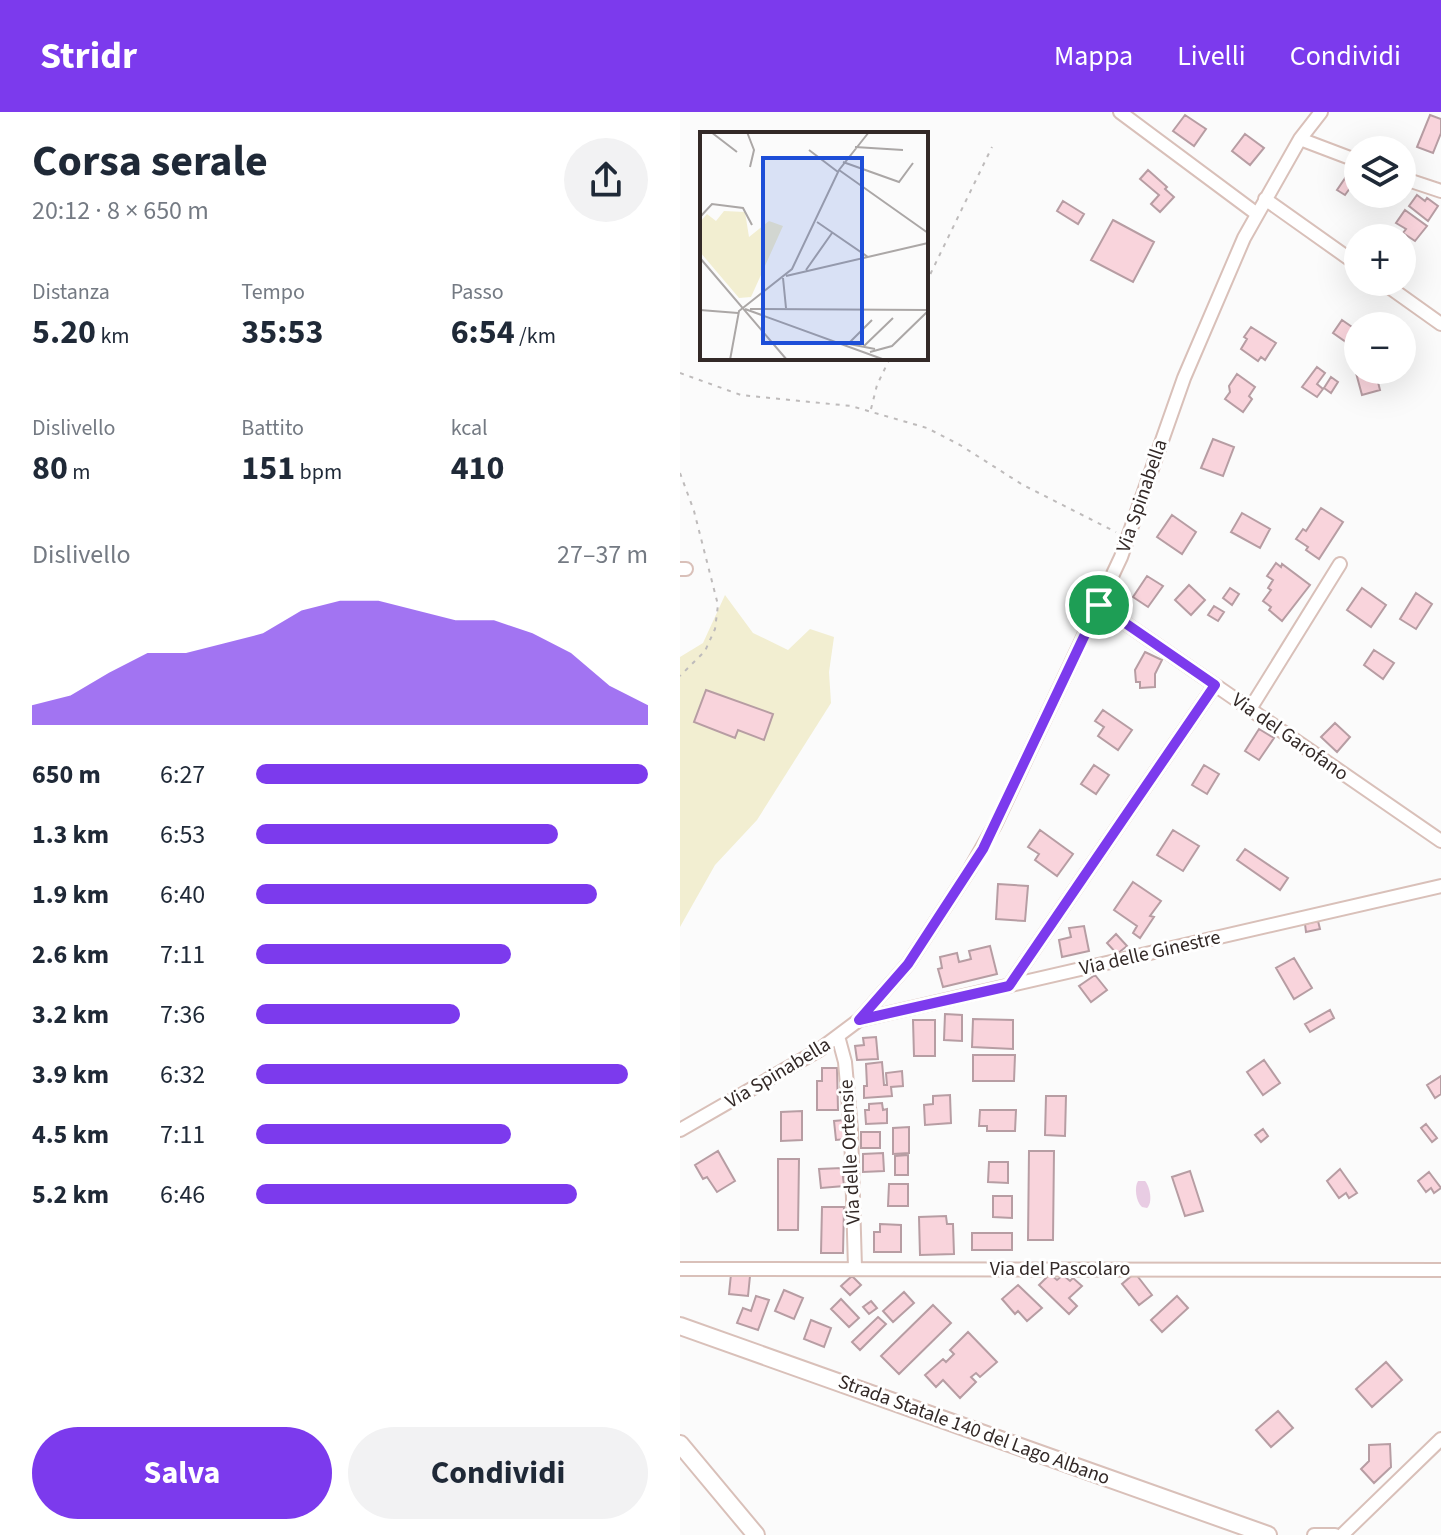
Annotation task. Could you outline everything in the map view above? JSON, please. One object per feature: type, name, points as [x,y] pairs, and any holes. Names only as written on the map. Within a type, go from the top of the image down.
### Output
[{"type":"main road","name":"Strada Statale 140 del Lago Albano","points":[[680,1326],[1268,1535]]},
{"type":"main road","points":[[680,1444],[756,1535]]},
{"type":"street","points":[[1120,112],[1257,214]]},
{"type":"street","name":"Via Spinabella","points":[[680,1130],[772,1078],[859,1020],[908,964],[983,849],[1129,538],[1190,363],[1257,214],[1300,139],[1321,112]]},
{"type":"street","points":[[1300,139],[1344,156]]},
{"type":"street","points":[[1416,183],[1441,191]]},
{"type":"street","points":[[1265,199],[1344,255]]},
{"type":"street","points":[[1402,296],[1441,324]]},
{"type":"street","points":[[1250,709],[1340,564]]},
{"type":"street","name":"Via del Garofano","points":[[1099,605],[1441,841]]},
{"type":"street","points":[[1009,986],[1215,685]]},
{"type":"street","name":"Via delle Ginestre","points":[[859,1020],[1441,886]]},
{"type":"street","name":"Via delle Ortensie","points":[[838,1036],[844,1056],[851,1130],[855,1268]]},
{"type":"street","name":"Via del Pascolaro","points":[[680,1269],[1441,1270]]},
{"type":"street","points":[[1342,1535],[1441,1439]]},
{"type":"street","points":[[1314,1535],[1335,1535]]},
{"type":"path","points":[[928,279],[992,147]]},
{"type":"path","points":[[871,410],[877,385],[889,360]]},
{"type":"path","points":[[680,373],[741,395],[844,405],[918,425],[952,440],[1023,485],[1129,538]]},
{"type":"path","points":[[680,473],[694,511],[718,605],[715,629],[705,651],[680,676]]},
{"type":"shaded area","points":[[725,595],[753,633],[788,650],[810,629],[834,637],[829,672],[831,703],[757,820],[715,865],[680,927],[680,657],[703,643]]},
{"type":"shaded area","points":[[1138,1181],[1145,1181],[1148,1187],[1150,1199],[1147,1208],[1140,1205],[1137,1198]]},
{"type":"building","points":[[1185,115],[1206,129],[1194,146],[1173,131]]},
{"type":"building","points":[[1430,115],[1441,119],[1441,133],[1433,153],[1417,147]]},
{"type":"building","points":[[1245,134],[1264,148],[1250,165],[1232,151]]},
{"type":"building","points":[[1148,170],[1174,197],[1160,212],[1151,204],[1159,195],[1140,179]]},
{"type":"building","points":[[1344,180],[1344,194],[1337,190]]},
{"type":"building","points":[[1416,196],[1425,201],[1427,198],[1438,206],[1428,221],[1412,208],[1416,208]]},
{"type":"building","points":[[1063,201],[1084,214],[1078,224],[1057,211]]},
{"type":"building","points":[[1405,210],[1427,226],[1416,240],[1416,224],[1396,223]]},
{"type":"building","points":[[1113,220],[1154,242],[1133,282],[1091,260]]},
{"type":"building","points":[[1342,320],[1344,321],[1344,341],[1333,333]]},
{"type":"building","points":[[1251,327],[1276,343],[1265,360],[1261,357],[1258,361],[1241,349]]},
{"type":"building","points":[[1317,367],[1325,373],[1317,384],[1323,389],[1317,397],[1302,387]]},
{"type":"building","points":[[1237,374],[1255,387],[1249,396],[1252,399],[1243,412],[1225,399]]},
{"type":"building","points":[[1331,377],[1338,382],[1331,393],[1324,388]]},
{"type":"building","points":[[1359,384],[1378,384],[1380,390],[1362,395]]},
{"type":"building","points":[[1213,439],[1234,447],[1223,476],[1201,468]]},
{"type":"building","points":[[1321,508],[1343,522],[1319,559],[1296,539],[1303,529],[1306,531]]},
{"type":"building","points":[[1242,513],[1270,529],[1260,548],[1231,532]]},
{"type":"building","points":[[1172,515],[1196,532],[1182,554],[1157,537]]},
{"type":"building","points":[[1276,563],[1281,567],[1282,564],[1310,585],[1282,621],[1263,601],[1271,590],[1268,588],[1273,580],[1267,576]]},
{"type":"building","points":[[1147,576],[1163,586],[1148,607],[1133,597]]},
{"type":"building","points":[[1189,585],[1205,600],[1191,615],[1175,600]]},
{"type":"building","points":[[1230,588],[1239,594],[1232,605],[1223,598]]},
{"type":"building","points":[[1362,588],[1386,605],[1371,627],[1347,610]]},
{"type":"building","points":[[1416,593],[1432,604],[1416,629],[1400,619]]},
{"type":"building","points":[[1214,606],[1224,612],[1218,621],[1208,615]]},
{"type":"building","points":[[1374,650],[1394,663],[1383,679],[1364,665]]},
{"type":"building","points":[[1145,652],[1162,660],[1155,674],[1155,687],[1140,688],[1140,682],[1136,682],[1135,670]]},
{"type":"building","points":[[706,690],[773,714],[764,740],[738,730],[735,738],[694,722]]},
{"type":"building","points":[[1103,710],[1132,730],[1118,750],[1098,736],[1104,727],[1095,721]]},
{"type":"building","points":[[1335,723],[1350,737],[1337,752],[1321,737]]},
{"type":"building","points":[[1259,729],[1274,738],[1259,760],[1245,751]]},
{"type":"building","points":[[1094,765],[1109,775],[1096,794],[1081,784]]},
{"type":"building","points":[[1204,765],[1219,774],[1207,794],[1192,785]]},
{"type":"building","points":[[1040,830],[1073,854],[1057,876],[1035,860],[1039,854],[1028,847]]},
{"type":"building","points":[[1173,830],[1199,846],[1183,871],[1157,855]]},
{"type":"building","points":[[1245,849],[1288,878],[1280,890],[1237,860]]},
{"type":"building","points":[[1133,882],[1161,901],[1140,938],[1133,933],[1137,926],[1114,910]]},
{"type":"building","points":[[998,884],[1028,886],[1025,921],[996,919]]},
{"type":"building","points":[[1318,921],[1320,929],[1306,932],[1305,924]]},
{"type":"building","points":[[1084,926],[1089,951],[1062,957],[1059,940],[1071,937],[1069,928]]},
{"type":"building","points":[[1116,934],[1127,946],[1117,954],[1107,943]]},
{"type":"building","points":[[990,946],[997,974],[943,987],[938,969],[942,968],[940,957],[957,953],[959,962],[971,959],[969,951]]},
{"type":"building","points":[[1294,958],[1312,988],[1294,999],[1276,968]]},
{"type":"building","points":[[1095,975],[1107,990],[1091,1002],[1079,986]]},
{"type":"building","points":[[1330,1010],[1334,1018],[1310,1032],[1305,1024]]},
{"type":"building","points":[[945,1014],[962,1015],[962,1041],[944,1040]]},
{"type":"building","points":[[973,1019],[1013,1020],[1013,1049],[972,1047]]},
{"type":"building","points":[[913,1020],[935,1020],[935,1056],[914,1056]]},
{"type":"building","points":[[876,1037],[878,1059],[857,1060],[855,1046],[864,1045],[863,1038]]},
{"type":"building","points":[[973,1055],[1015,1055],[1014,1081],[973,1081]]},
{"type":"building","points":[[1264,1060],[1280,1083],[1263,1095],[1247,1072]]},
{"type":"building","points":[[882,1062],[884,1085],[887,1085],[886,1073],[902,1071],[903,1086],[891,1087],[892,1096],[864,1098],[866,1064]]},
{"type":"building","points":[[822,1068],[837,1068],[838,1110],[817,1110],[817,1081],[822,1081]]},
{"type":"building","points":[[1441,1076],[1441,1094],[1435,1098],[1427,1085]]},
{"type":"building","points":[[950,1095],[951,1123],[925,1125],[924,1105],[933,1104],[933,1096]]},
{"type":"building","points":[[1046,1096],[1066,1096],[1065,1136],[1045,1135]]},
{"type":"building","points":[[882,1103],[883,1110],[887,1109],[887,1123],[866,1124],[865,1110],[869,1110],[869,1104]]},
{"type":"building","points":[[980,1110],[1016,1110],[1015,1131],[987,1131],[987,1126],[979,1126]]},
{"type":"building","points":[[802,1111],[802,1140],[781,1141],[781,1112]]},
{"type":"building","points":[[844,1120],[846,1139],[836,1140],[834,1121]]},
{"type":"building","points":[[1426,1124],[1437,1138],[1432,1142],[1421,1128]]},
{"type":"building","points":[[909,1127],[909,1153],[893,1154],[893,1128]]},
{"type":"building","points":[[1263,1129],[1268,1136],[1261,1142],[1255,1135]]},
{"type":"building","points":[[861,1132],[880,1132],[880,1148],[861,1148]]},
{"type":"building","points":[[718,1151],[735,1181],[717,1192],[707,1177],[703,1179],[695,1165]]},
{"type":"building","points":[[1029,1151],[1054,1151],[1053,1240],[1028,1240]]},
{"type":"building","points":[[883,1153],[884,1171],[863,1172],[863,1154]]},
{"type":"building","points":[[908,1155],[908,1175],[895,1175],[895,1156]]},
{"type":"building","points":[[778,1159],[799,1159],[798,1230],[778,1230]]},
{"type":"building","points":[[989,1162],[1008,1162],[1008,1183],[988,1182]]},
{"type":"building","points":[[842,1168],[844,1186],[821,1188],[819,1169]]},
{"type":"building","points":[[1340,1169],[1357,1193],[1349,1198],[1346,1193],[1339,1198],[1327,1181]]},
{"type":"building","points":[[1190,1171],[1203,1211],[1185,1216],[1172,1177]]},
{"type":"building","points":[[1429,1172],[1441,1188],[1434,1193],[1431,1188],[1426,1192],[1418,1181]]},
{"type":"building","points":[[889,1184],[908,1184],[908,1206],[888,1206]]},
{"type":"building","points":[[993,1196],[1012,1196],[1012,1218],[993,1217]]},
{"type":"building","points":[[822,1207],[844,1207],[843,1253],[821,1253]]},
{"type":"building","points":[[946,1216],[947,1224],[953,1224],[954,1254],[920,1255],[919,1217]]},
{"type":"building","points":[[880,1224],[901,1225],[901,1252],[874,1252],[874,1232],[880,1232]]},
{"type":"building","points":[[972,1233],[1012,1233],[1012,1250],[972,1250]]},
{"type":"building","points":[[1135,1273],[1152,1295],[1139,1305],[1122,1284]]},
{"type":"building","points":[[731,1274],[750,1276],[748,1296],[729,1294]]},
{"type":"building","points":[[1050,1274],[1057,1280],[1063,1275],[1070,1281],[1073,1278],[1082,1286],[1069,1298],[1077,1306],[1069,1314],[1039,1285]]},
{"type":"building","points":[[852,1276],[861,1285],[850,1295],[841,1286]]},
{"type":"building","points":[[1018,1285],[1042,1308],[1027,1321],[1018,1311],[1015,1314],[1002,1299]]},
{"type":"building","points":[[784,1290],[803,1298],[794,1319],[775,1311]]},
{"type":"building","points":[[904,1292],[914,1303],[893,1322],[883,1311]]},
{"type":"building","points":[[756,1296],[769,1300],[758,1330],[737,1323],[743,1308],[751,1311]]},
{"type":"building","points":[[1177,1296],[1188,1308],[1162,1332],[1151,1320]]},
{"type":"building","points":[[841,1299],[859,1318],[849,1327],[831,1309]]},
{"type":"building","points":[[871,1301],[877,1308],[869,1314],[863,1307]]},
{"type":"building","points":[[933,1305],[951,1323],[899,1374],[881,1356]]},
{"type":"building","points":[[878,1317],[886,1324],[860,1350],[852,1342]]},
{"type":"building","points":[[811,1320],[831,1328],[824,1347],[804,1339]]},
{"type":"building","points":[[968,1332],[997,1362],[980,1377],[976,1373],[971,1377],[976,1382],[960,1398],[943,1380],[936,1387],[925,1375],[943,1359],[946,1362],[954,1354],[950,1350]]},
{"type":"building","points":[[1386,1362],[1402,1380],[1372,1407],[1356,1389]]},
{"type":"building","points":[[1278,1411],[1293,1428],[1271,1447],[1256,1430]]},
{"type":"building","points":[[1390,1444],[1391,1467],[1374,1483],[1361,1469],[1369,1461],[1369,1445]]},
{"type":"route","points":[[1099,605],[1215,685],[1009,986],[859,1020],[908,964],[983,849],[1099,605]]}]
